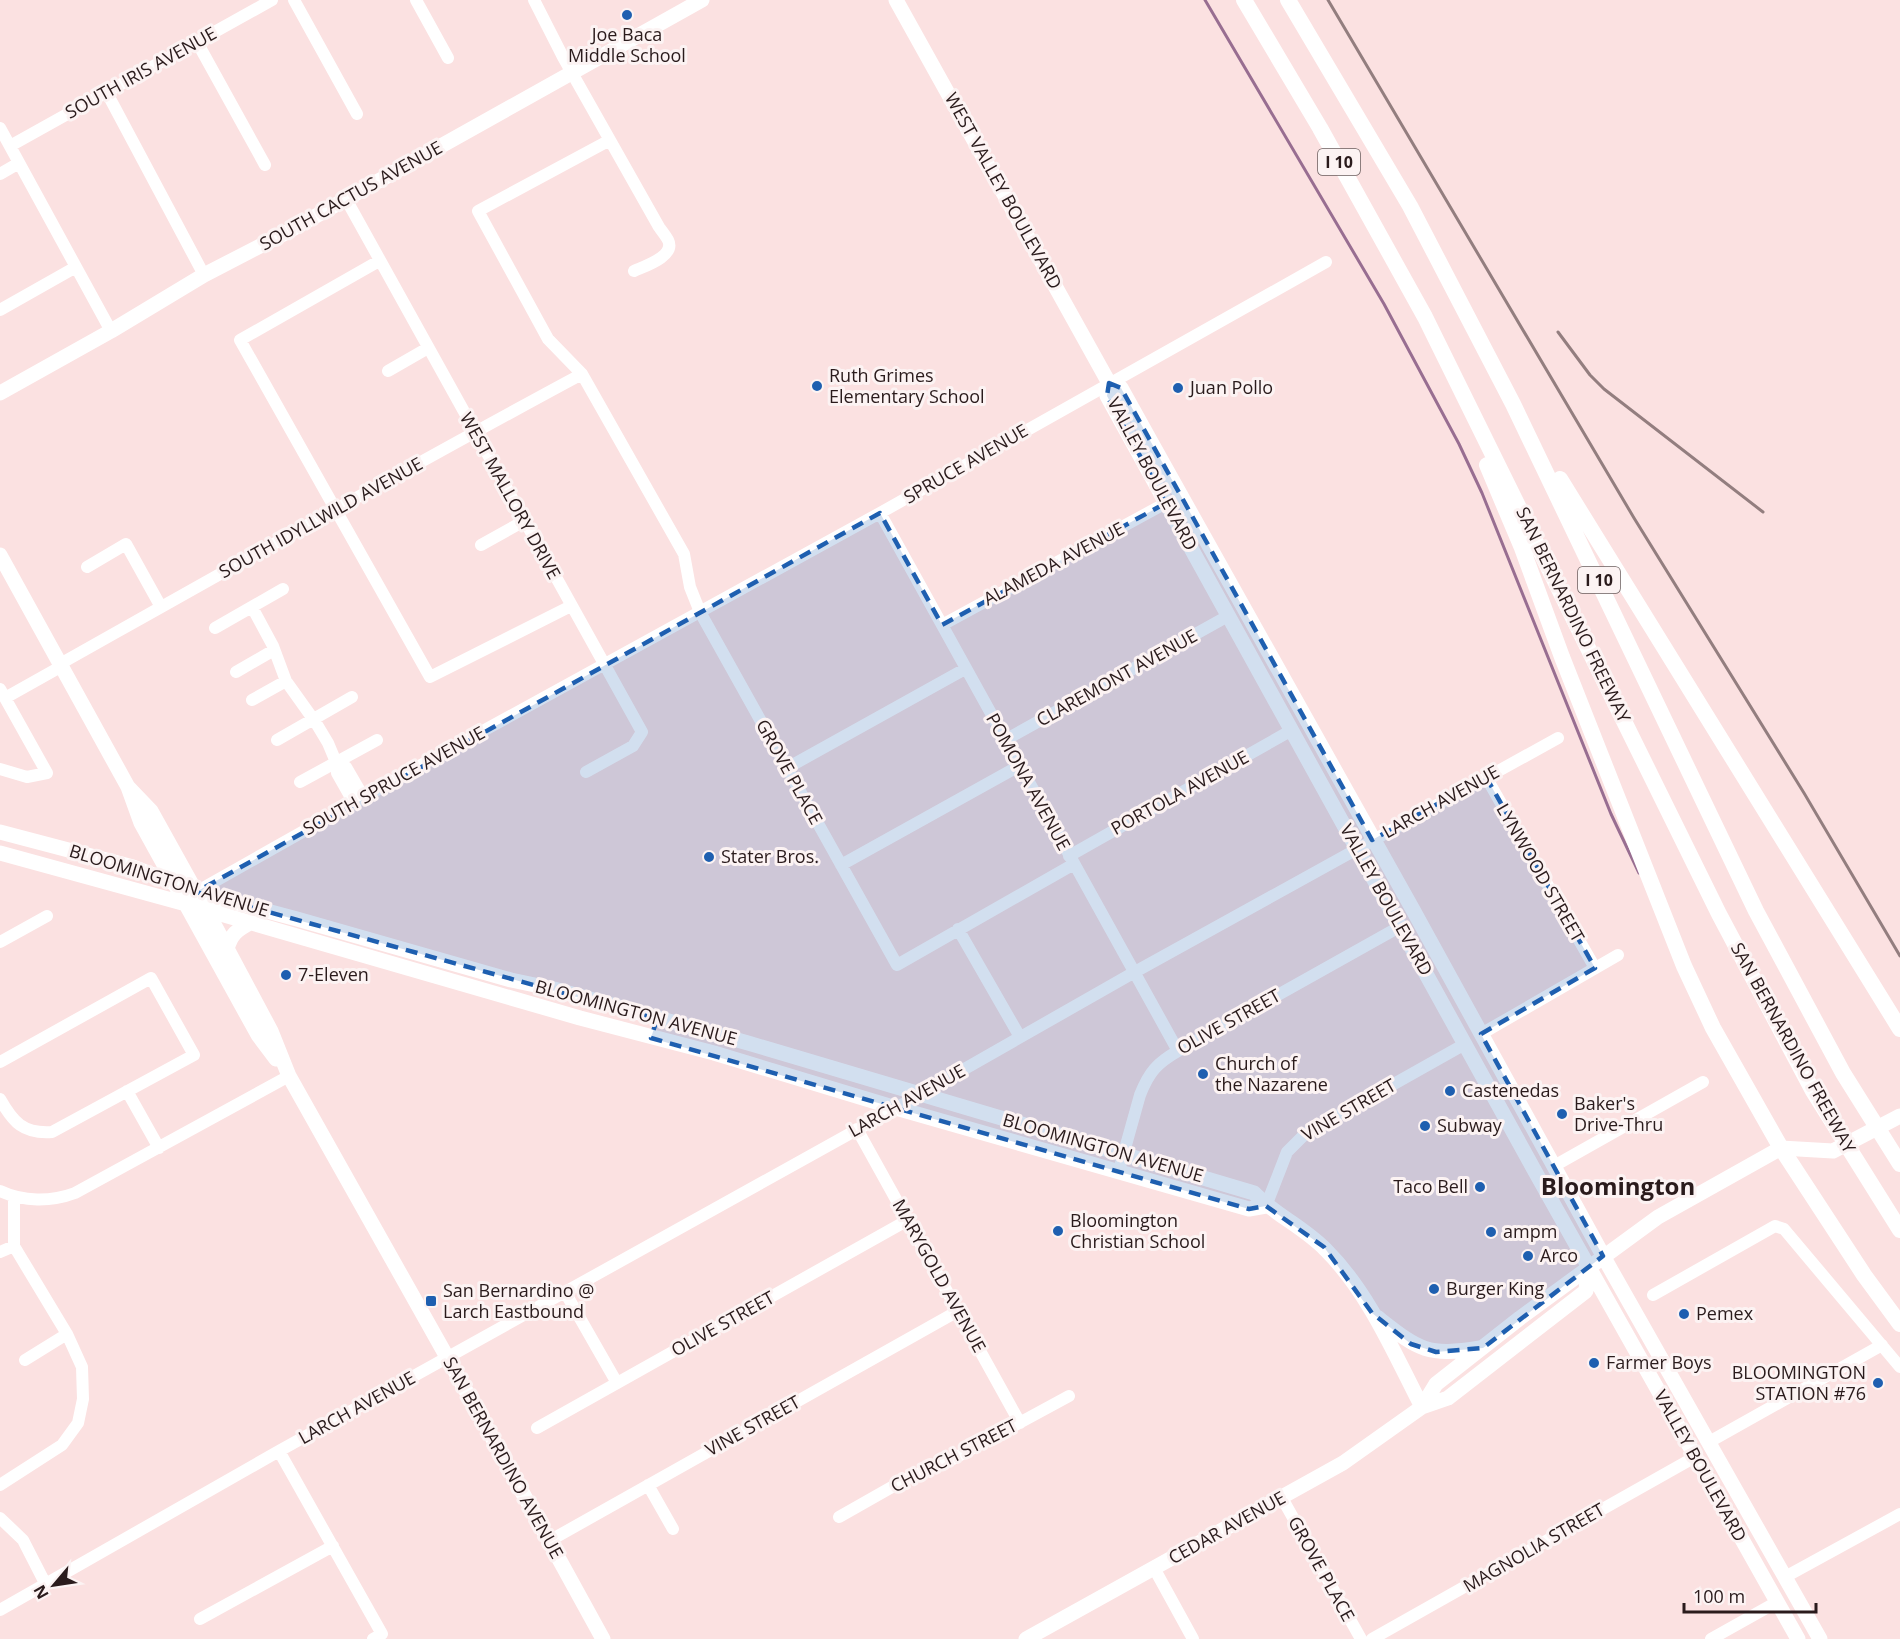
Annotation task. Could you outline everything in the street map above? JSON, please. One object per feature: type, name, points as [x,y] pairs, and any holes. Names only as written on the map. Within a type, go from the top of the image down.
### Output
[{"type":"highway","name":"SAN BERNARDINO FREEWAY","points":[[1244,0],[1320,128],[1430,326],[1719,914],[1813,1091],[1900,1230]]},
{"type":"highway","name":"SAN BERNARDINO FREEWAY","points":[[1288,0],[1410,206],[1514,404],[1756,911],[1843,1072],[1900,1164]]},
{"type":"highway","points":[[1430,326],[1431,347],[1472,429],[1522,548],[1562,657],[1684,966],[1713,1028],[1781,1148],[1864,1275],[1900,1324]]},
{"type":"highway","points":[[1514,404],[1900,1029]]},
{"type":"main road","name":"SOUTH CACTUS AVENUE","points":[[0,393],[204,276],[702,0]]},
{"type":"main road","name":"WEST VALLEY BOULEVARD","points":[[896,0],[1109,383]]},
{"type":"main road","name":"VALLEY BOULEVARD","points":[[1798,1639],[1588,1267],[1107,396],[1109,383],[1121,388],[1603,1256],[1820,1639]]},
{"type":"main road","points":[[0,555],[128,787],[141,823],[174,883],[191,898]]},
{"type":"main road","points":[[128,787],[151,811],[258,1035],[289,1076]]},
{"type":"main road","name":"BLOOMINGTON AVENUE","points":[[0,832],[133,867],[174,883]]},
{"type":"main road","points":[[133,867],[147,859],[153,844]]},
{"type":"main road","name":"BLOOMINGTON AVENUE","points":[[0,853],[191,898],[297,919],[511,980],[554,989],[748,1043],[1254,1193],[1266,1206],[1294,1222],[1324,1247],[1352,1280],[1422,1407]]},
{"type":"main road","name":"BLOOMINGTON AVENUE","points":[[191,898],[206,910],[448,980],[651,1038],[714,1053],[896,1108],[1249,1209],[1266,1206]]},
{"type":"main road","points":[[206,910],[271,1031],[289,1076]]},
{"type":"main road","points":[[227,949],[230,938],[237,930],[250,923]]},
{"type":"main road","points":[[448,980],[450,974],[455,972],[486,981],[511,980]]},
{"type":"main road","points":[[651,1038],[657,1019]]},
{"type":"main road","name":"SAN BERNARDINO AVENUE","points":[[289,1076],[603,1639]]},
{"type":"main road","points":[[1781,1148],[1833,1151],[1900,1116]]},
{"type":"main road","name":"CEDAR AVENUE","points":[[1422,1407],[1436,1384],[1603,1256],[1658,1217],[1781,1148]]},
{"type":"main road","name":"CEDAR AVENUE","points":[[1026,1639],[1343,1463],[1422,1407],[1448,1398],[1586,1291],[1588,1267]]},
{"type":"main road","points":[[1372,1313],[1412,1344],[1423,1348],[1436,1352],[1455,1353],[1483,1348]]},
{"type":"street","name":"SOUTH IRIS AVENUE","points":[[10,146],[272,0]]},
{"type":"street","points":[[294,0],[357,114]]},
{"type":"street","points":[[416,0],[448,58]]},
{"type":"street","points":[[534,0],[572,73],[668,240],[666,254],[634,271]]},
{"type":"street","points":[[196,42],[265,165]]},
{"type":"street","points":[[107,93],[204,276]]},
{"type":"street","points":[[0,128],[111,331]]},
{"type":"street","name":"GROVE PLACE","points":[[610,140],[478,211],[548,339],[582,374],[684,554],[690,587],[700,612],[897,965]]},
{"type":"street","points":[[0,174],[20,163]]},
{"type":"street","name":"WEST MALLORY DRIVE","points":[[345,199],[642,732],[633,746],[586,772]]},
{"type":"street","points":[[379,261],[240,340],[430,677],[571,606]]},
{"type":"street","name":"SPRUCE AVENUE","points":[[605,664],[880,513],[1326,262]]},
{"type":"street","points":[[0,310],[76,267]]},
{"type":"street","points":[[388,371],[428,348]]},
{"type":"street","name":"SOUTH IDYLLWILD AVENUE","points":[[3,693],[61,665],[336,508],[582,374]]},
{"type":"street","name":"ALAMEDA AVENUE","points":[[942,625],[1166,503]]},
{"type":"street","name":"POMONA AVENUE","points":[[880,513],[1178,1051]]},
{"type":"street","points":[[482,544],[524,521]]},
{"type":"street","points":[[87,567],[126,544],[161,608]]},
{"type":"street","points":[[215,628],[284,590]]},
{"type":"street","points":[[252,607],[274,650],[286,681],[314,721],[336,762],[337,773],[359,801]]},
{"type":"street","name":"CLAREMONT AVENUE","points":[[1005,740],[1228,616]]},
{"type":"street","points":[[236,672],[274,650]]},
{"type":"street","name":"SOUTH SPRUCE AVENUE","points":[[191,898],[605,664]]},
{"type":"street","points":[[787,768],[965,669]]},
{"type":"street","points":[[252,700],[286,681]]},
{"type":"street","points":[[0,769],[27,777],[46,773],[3,693]]},
{"type":"street","points":[[277,740],[352,698]]},
{"type":"street","name":"PORTOLA AVENUE","points":[[897,965],[1292,730]]},
{"type":"street","name":"LARCH AVENUE","points":[[0,1610],[279,1451],[1558,738]]},
{"type":"street","points":[[300,782],[377,740]]},
{"type":"street","points":[[841,865],[1019,766]]},
{"type":"street","name":"LYNWOOD STREET","points":[[1486,777],[1594,968]]},
{"type":"street","points":[[0,942],[46,916]]},
{"type":"street","name":"OLIVE STREET","points":[[1119,1170],[1145,1083],[1156,1065],[1401,926]]},
{"type":"street","points":[[958,929],[1020,1037]]},
{"type":"street","points":[[1481,1034],[1618,955]]},
{"type":"street","points":[[0,1062],[151,978],[194,1055],[52,1132],[42,1133],[25,1129],[16,1123],[0,1099]]},
{"type":"street","name":"VINE STREET","points":[[1266,1206],[1287,1152],[1299,1138],[1465,1044]]},
{"type":"street","points":[[0,1191],[14,1197],[44,1199],[71,1195],[289,1076]]},
{"type":"street","points":[[1554,1166],[1703,1082]]},
{"type":"street","points":[[127,1091],[159,1148]]},
{"type":"street","name":"MARYGOLD AVENUE","points":[[857,1129],[1020,1423]]},
{"type":"street","points":[[0,1485],[62,1445],[78,1423],[83,1398],[82,1367],[67,1334],[14,1246],[14,1197]]},
{"type":"street","name":"OLIVE STREET","points":[[537,1428],[908,1220]]},
{"type":"street","points":[[1653,1295],[1775,1226],[1784,1229],[1900,1367]]},
{"type":"street","points":[[0,1252],[14,1246]]},
{"type":"street","points":[[566,1292],[617,1383]]},
{"type":"street","name":"VINE STREET","points":[[549,1541],[958,1311]]},
{"type":"street","points":[[25,1360],[67,1334]]},
{"type":"street","points":[[1709,1442],[1882,1345]]},
{"type":"street","name":"CHURCH STREET","points":[[838,1517],[906,1479],[953,1459],[1069,1396]]},
{"type":"street","points":[[279,1451],[333,1546],[378,1636]]},
{"type":"street","name":"MAGNOLIA STREET","points":[[1372,1639],[1695,1457]]},
{"type":"street","points":[[648,1485],[672,1529]]},
{"type":"street","name":"GROVE PLACE","points":[[1282,1498],[1360,1639]]},
{"type":"street","points":[[1785,1577],[1900,1514]]},
{"type":"street","points":[[0,1518],[23,1540],[45,1583]]},
{"type":"street","points":[[200,1618],[333,1546]]},
{"type":"street","points":[[1154,1568],[1193,1639]]},
{"type":"street","points":[[1711,1639],[1777,1602]]},
{"type":"highlighted area","points":[[1109,383],[1121,388],[1372,840],[1486,777],[1595,968],[1481,1034],[1603,1256],[1483,1348],[1436,1352],[1411,1344],[1372,1313],[1324,1247],[1266,1206],[1249,1209],[651,1038],[657,1019],[196,892],[880,513],[942,625],[1166,503],[1107,396]]},
{"type":"waterway","points":[[1205,0],[1384,304],[1459,444],[1482,493],[1611,814],[1639,873]]},
{"type":"railway","points":[[1328,0],[1634,518],[1804,793],[1900,956]]},
{"type":"railway","points":[[1558,332],[1590,375],[1604,389],[1763,512]]},
{"type":"place","name":"Joe Baca Middle School","points":[[627,15]]},
{"type":"place","name":"Ruth Grimes Elementary School","points":[[817,386]]},
{"type":"place","name":"Juan Pollo","points":[[1178,388]]},
{"type":"place","name":"Stater Bros.","points":[[709,857]]},
{"type":"place","name":"7-Eleven","points":[[286,975]]},
{"type":"place","name":"Church of the Nazarene","points":[[1203,1074]]},
{"type":"place","name":"Castenedas","points":[[1450,1091]]},
{"type":"place","name":"Baker's Drive-Thru","points":[[1562,1114]]},
{"type":"place","name":"Subway","points":[[1425,1126]]},
{"type":"place","name":"Taco Bell","points":[[1480,1187]]},
{"type":"place","name":"Bloomington Christian School","points":[[1058,1231]]},
{"type":"place","name":"ampm","points":[[1491,1232]]},
{"type":"place","name":"Arco","points":[[1528,1256]]},
{"type":"place","name":"Burger King","points":[[1434,1289]]},
{"type":"place","name":"San Bernardino @ Larch Eastbound","points":[[431,1301]]},
{"type":"place","name":"Pemex","points":[[1684,1314]]},
{"type":"place","name":"Farmer Boys","points":[[1594,1363]]},
{"type":"place","name":"BLOOMINGTON STATION #76","points":[[1878,1383]]},
{"type":"district","name":"Bloomington","points":[[1618,1187]]}]
